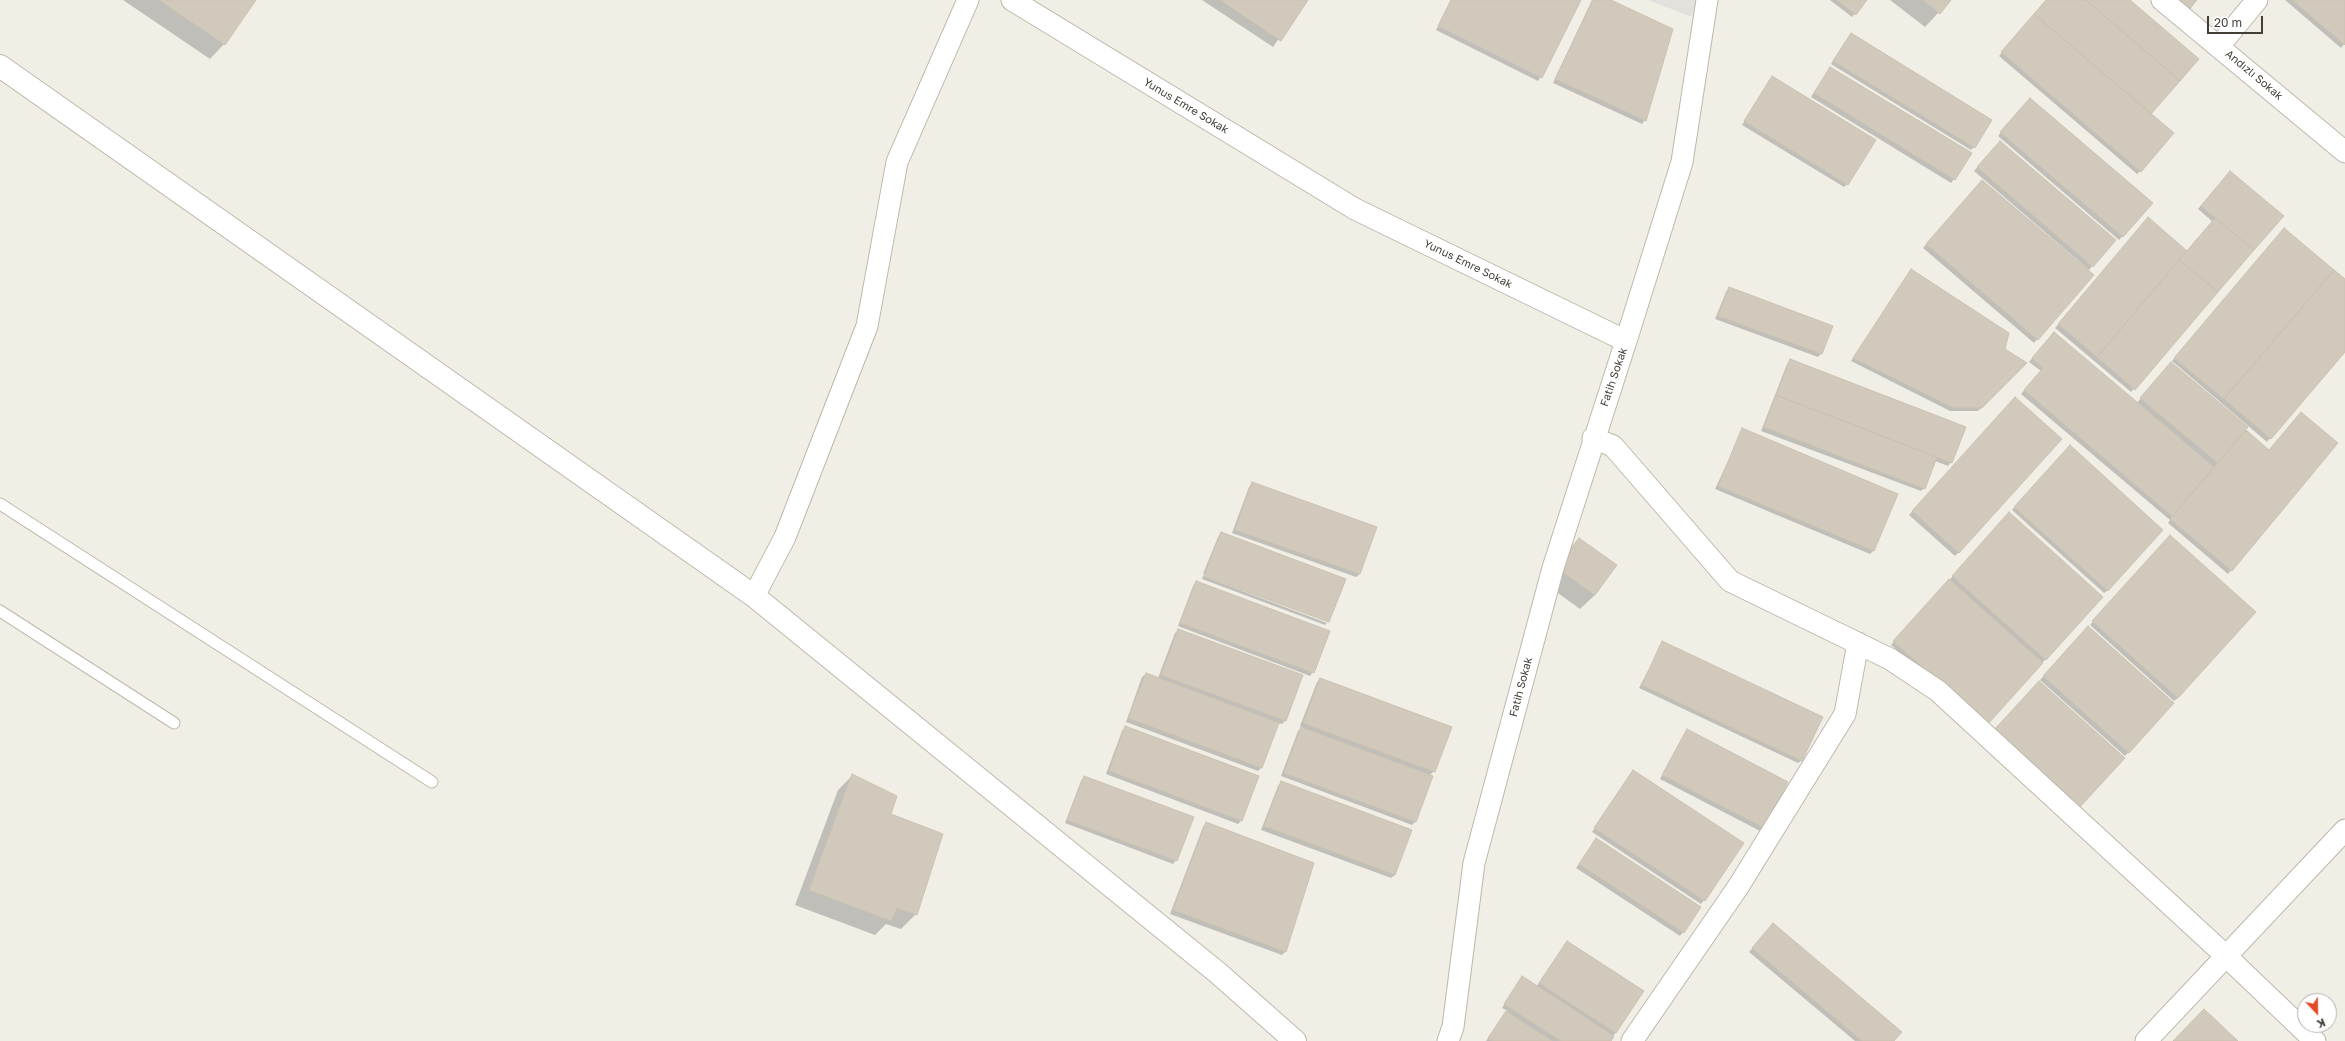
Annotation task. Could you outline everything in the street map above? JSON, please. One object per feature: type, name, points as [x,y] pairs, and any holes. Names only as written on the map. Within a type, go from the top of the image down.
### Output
[{"type":"street","points":[[754,596],[785,537],[867,326],[897,162],[968,0]]},
{"type":"street","name":"Yunus Emre Sokak","points":[[1012,0],[1355,210],[1626,341]]},
{"type":"street","points":[[1626,341],[1682,162],[1707,0]]},
{"type":"street","name":"Andızlı Sokak","points":[[2162,0],[2345,152]]},
{"type":"street","points":[[2219,46],[2257,0]]},
{"type":"street","points":[[0,66],[754,596],[1212,968],[1296,1041]]},
{"type":"street","name":"Fatih Sokak","points":[[1448,1041],[1453,1027],[1474,863],[1554,568],[1593,438],[1626,341]]},
{"type":"street","points":[[1593,438],[1613,446],[1730,581],[1890,659],[1938,691],[2226,956],[2301,1037]]},
{"type":"street","points":[[1632,1041],[1738,887],[1845,714],[1858,643]]},
{"type":"street","points":[[2146,1041],[2345,830]]},
{"type":"lane","points":[[0,504],[432,782]]},
{"type":"lane","points":[[0,611],[174,723]]},
{"type":"shaded area","points":[[1648,0],[1697,0],[1692,17]]},
{"type":"building","points":[[159,0],[256,0],[225,45]]},
{"type":"building","points":[[1220,0],[1308,0],[1281,41]]},
{"type":"building","points":[[1451,0],[1581,0],[1542,78],[1438,26]]},
{"type":"building","points":[[1593,0],[1611,0],[1673,29],[1646,121],[1555,79]]},
{"type":"building","points":[[1837,0],[1867,0],[1856,15]]},
{"type":"building","points":[[1923,0],[1951,0],[1940,14]]},
{"type":"building","points":[[2046,0],[2086,0],[2180,81],[2151,114],[2034,14]]},
{"type":"building","points":[[2086,0],[2130,0],[2199,59],[2180,81]]},
{"type":"building","points":[[2165,0],[2197,0],[2184,16]]},
{"type":"building","points":[[2292,0],[2345,0],[2345,45]]},
{"type":"building","points":[[2034,14],[2174,133],[2141,172],[2001,52]]},
{"type":"building","points":[[1851,33],[1992,120],[1975,148],[1833,61]]},
{"type":"building","points":[[1830,67],[1972,153],[1955,180],[1814,93]]},
{"type":"building","points":[[1772,76],[1876,140],[1848,185],[1744,121]]},
{"type":"building","points":[[2030,98],[2153,203],[2123,237],[2000,132]]},
{"type":"building","points":[[2000,141],[2116,240],[2093,267],[1977,167]]},
{"type":"building","points":[[2230,171],[2284,216],[2254,250],[2201,206]]},
{"type":"building","points":[[1982,180],[2094,275],[2038,340],[1926,244]]},
{"type":"building","points":[[2148,217],[2187,251],[2097,357],[2058,324]]},
{"type":"building","points":[[2215,218],[2254,250],[2218,292],[2179,260]]},
{"type":"building","points":[[2284,228],[2334,270],[2224,399],[2174,358]]},
{"type":"building","points":[[2179,260],[2218,292],[2135,390],[2097,357]]},
{"type":"building","points":[[1911,269],[2009,333],[2005,349],[2027,363],[1982,408],[1954,408],[1853,358]]},
{"type":"building","points":[[2334,270],[2345,279],[2345,352],[2271,439],[2224,399]]},
{"type":"building","points":[[1729,287],[1833,326],[1822,354],[1718,316]]},
{"type":"building","points":[[2054,332],[2214,467],[2172,516],[2024,390],[2043,368],[2032,358]]},
{"type":"building","points":[[1790,359],[1966,427],[1952,463],[1776,395]]},
{"type":"building","points":[[2171,362],[2248,427],[2218,463],[2140,398]]},
{"type":"building","points":[[1776,395],[1937,457],[1925,489],[1764,427]]},
{"type":"building","points":[[2015,397],[2062,439],[1959,553],[1912,511]]},
{"type":"building","points":[[2301,412],[2338,443],[2232,571],[2170,519],[2246,430],[2269,450]]},
{"type":"building","points":[[1742,428],[1898,494],[1874,551],[1718,486]]},
{"type":"building","points":[[2070,445],[2163,530],[2108,591],[2014,507]]},
{"type":"building","points":[[1252,482],[1377,527],[1360,574],[1235,530]]},
{"type":"building","points":[[2009,512],[2103,597],[2046,660],[1952,576]]},
{"type":"building","points":[[1221,532],[1346,579],[1329,622],[1204,576]]},
{"type":"building","points":[[2170,535],[2256,612],[2178,698],[2092,621]]},
{"type":"building","points":[[1579,538],[1617,565],[1595,595],[1557,568]]},
{"type":"building","points":[[1949,579],[2043,663],[1987,725],[1893,641]]},
{"type":"building","points":[[1196,581],[1330,631],[1314,673],[1180,623]]},
{"type":"building","points":[[2088,626],[2174,703],[2129,753],[2043,676]]},
{"type":"building","points":[[1178,629],[1303,675],[1286,721],[1161,675]]},
{"type":"building","points":[[1662,641],[1823,717],[1802,761],[1642,685]]},
{"type":"building","points":[[1146,673],[1279,723],[1262,768],[1128,718]]},
{"type":"building","points":[[1320,678],[1452,727],[1435,772],[1303,723]]},
{"type":"building","points":[[2039,681],[2125,758],[2079,808],[1993,731]]},
{"type":"building","points":[[1125,726],[1259,776],[1242,821],[1109,771]]},
{"type":"building","points":[[1301,727],[1433,776],[1416,822],[1284,773]]},
{"type":"building","points":[[1687,729],[1788,782],[1764,828],[1662,775]]},
{"type":"building","points":[[1633,770],[1744,843],[1705,901],[1594,828]]},
{"type":"building","points":[[852,774],[897,796],[891,814],[943,834],[917,915],[897,908],[891,921],[809,890]]},
{"type":"building","points":[[1084,776],[1194,817],[1177,861],[1067,820]]},
{"type":"building","points":[[1281,781],[1412,830],[1395,875],[1264,826]]},
{"type":"building","points":[[1206,822],[1314,863],[1286,952],[1173,910]]},
{"type":"building","points":[[1596,838],[1701,907],[1684,933],[1579,864]]},
{"type":"building","points":[[1773,923],[1902,1032],[1894,1041],[1862,1041],[1752,948]]},
{"type":"building","points":[[1567,941],[1644,991],[1616,1033],[1539,983]]},
{"type":"building","points":[[1522,976],[1614,1036],[1611,1041],[1561,1041],[1504,1004]]},
{"type":"building","points":[[2204,1009],[2238,1041],[2173,1041]]},
{"type":"building","points":[[1506,1011],[1552,1041],[1492,1041],[1488,1038]]}]
